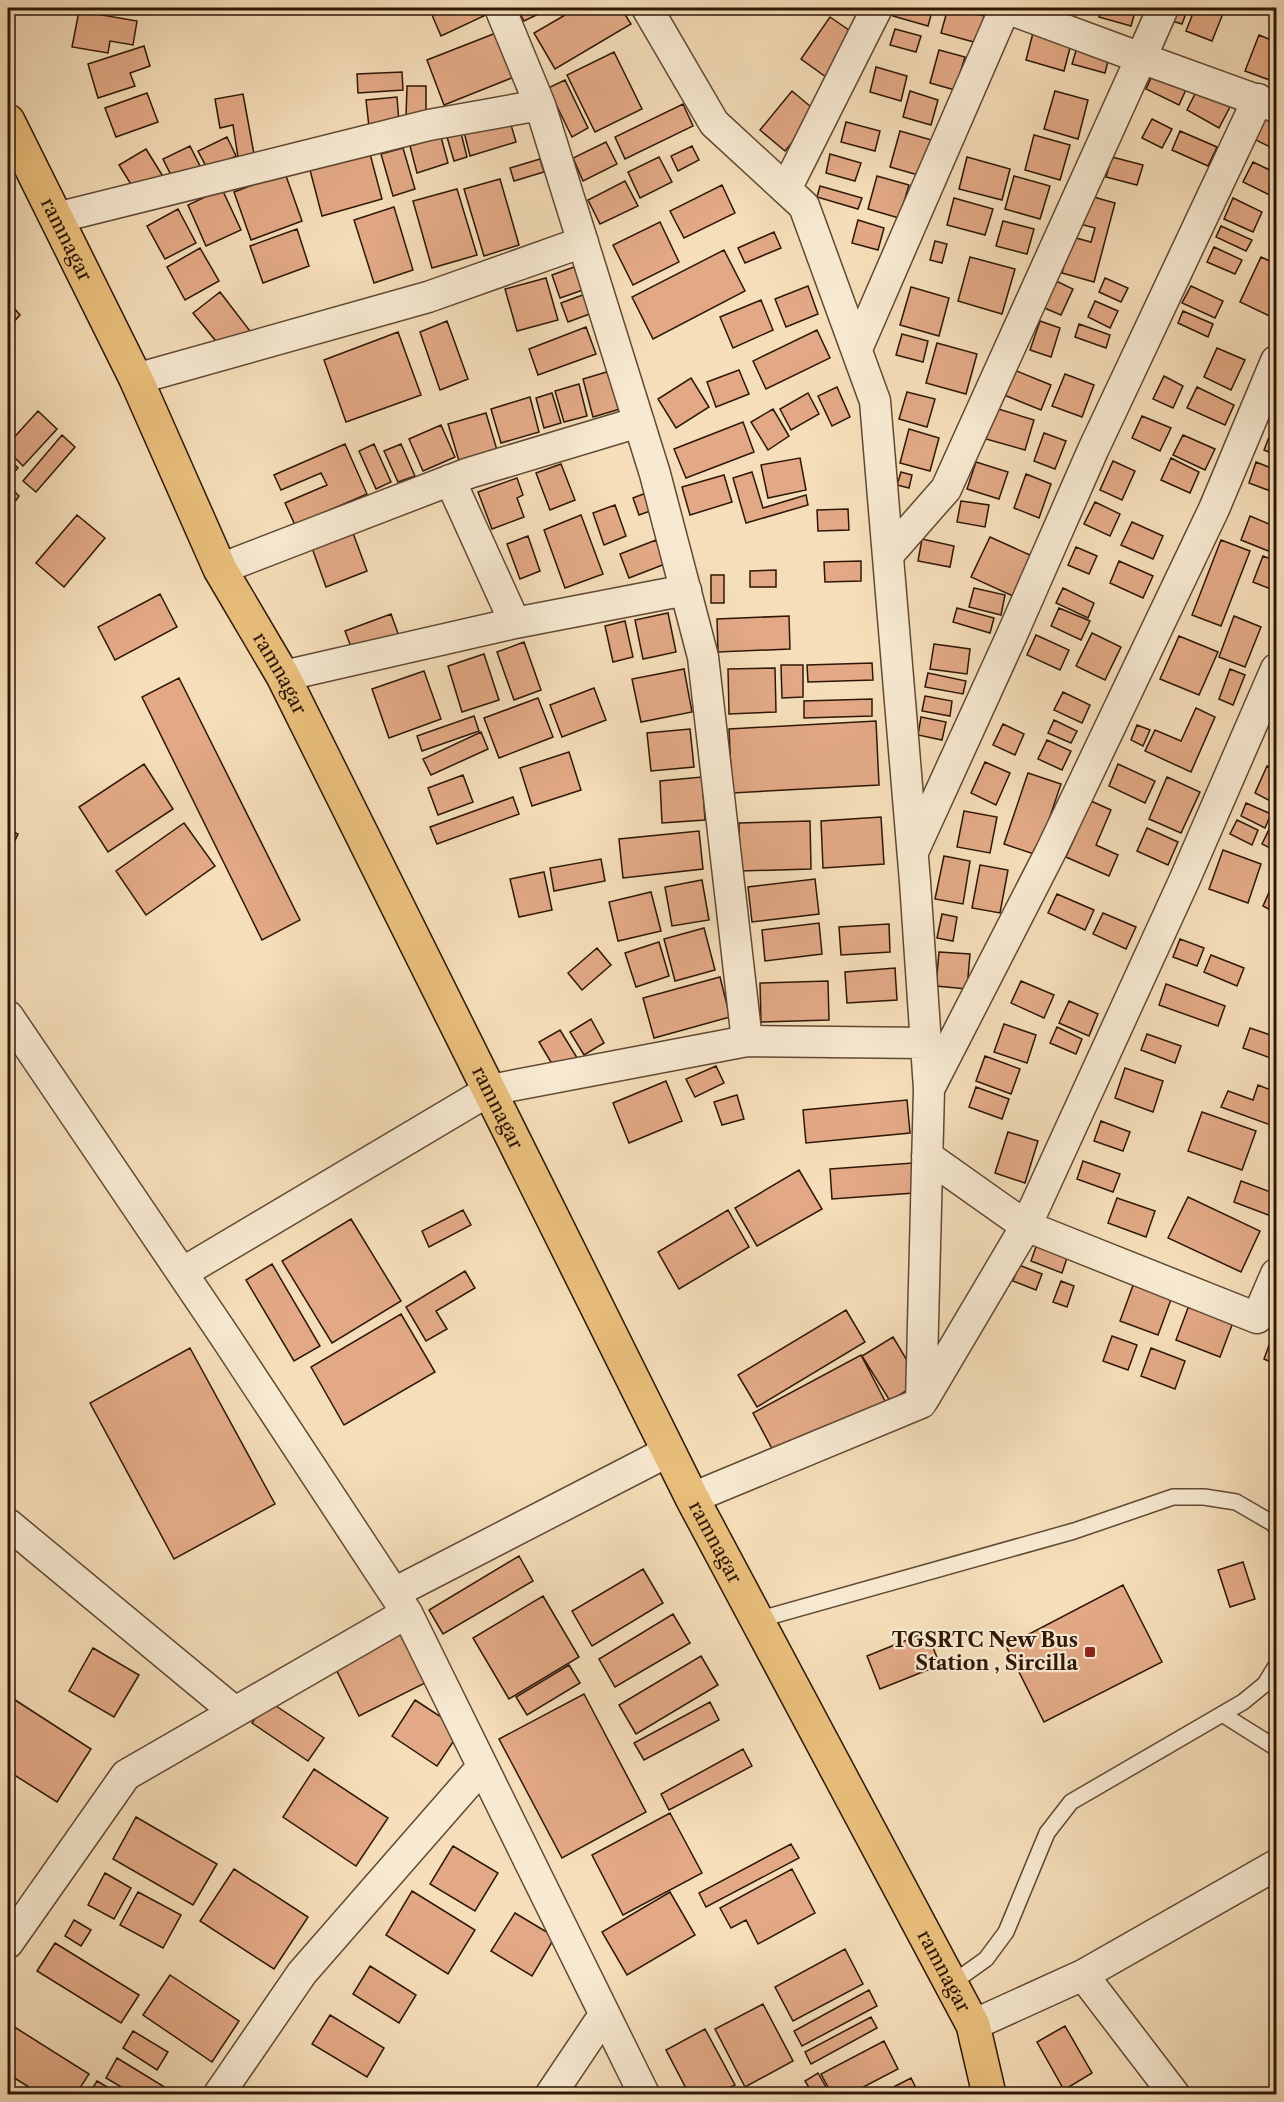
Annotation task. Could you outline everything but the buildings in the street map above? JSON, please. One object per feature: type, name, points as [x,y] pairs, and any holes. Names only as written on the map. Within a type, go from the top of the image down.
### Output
[{"type":"main road","name":"ramnagar","points":[[8,121],[136,379],[220,569],[283,676],[692,1498],[973,2025],[984,2093]]},
{"type":"street","points":[[500,8],[540,105],[583,242],[639,422],[703,657],[747,1041]]},
{"type":"street","points":[[647,8],[714,123],[804,206],[875,401],[929,1089],[921,1403]]},
{"type":"street","points":[[786,189],[878,8]]},
{"type":"street","points":[[857,349],[1006,8],[1267,103],[1093,450],[912,854]]},
{"type":"street","points":[[888,555],[946,489],[1163,8]]},
{"type":"street","points":[[56,218],[429,125],[540,105]]},
{"type":"street","points":[[136,379],[428,297],[583,242]]},
{"type":"street","points":[[929,1089],[1056,840],[1214,509],[1276,361]]},
{"type":"street","points":[[220,569],[450,480],[639,422]]},
{"type":"street","points":[[450,480],[514,623]]},
{"type":"street","points":[[283,676],[514,623],[686,590]]},
{"type":"street","points":[[692,1498],[921,1403],[1026,1226],[1273,685]]},
{"type":"street","points":[[8,1016],[182,1273],[400,1603],[644,2094]]},
{"type":"street","points":[[182,1273],[490,1090],[747,1041],[926,1043]]},
{"type":"street","points":[[927,1156],[1026,1226],[1267,1322],[1276,1274]]},
{"type":"street","points":[[8,1942],[126,1774],[235,1712],[400,1603],[669,1451]]},
{"type":"street","points":[[8,1524],[235,1712]]},
{"type":"street","points":[[219,2094],[302,1973],[482,1767]]},
{"type":"street","points":[[973,2025],[1083,1975],[1276,1865]]},
{"type":"street","points":[[1083,1975],[1174,2094]]},
{"type":"street","points":[[551,2094],[604,2015]]},
{"type":"lane","points":[[757,1620],[1074,1531],[1173,1497],[1204,1497],[1236,1502],[1274,1524],[1276,1528]]},
{"type":"lane","points":[[951,1984],[986,1959],[1006,1932],[1047,1833],[1071,1802],[1243,1702],[1265,1684],[1276,1666]]},
{"type":"lane","points":[[1222,1714],[1276,1748]]},
{"type":"place","name":"TGSRTC New Bus Station , Sircilla","points":[[1090,1652]]}]
